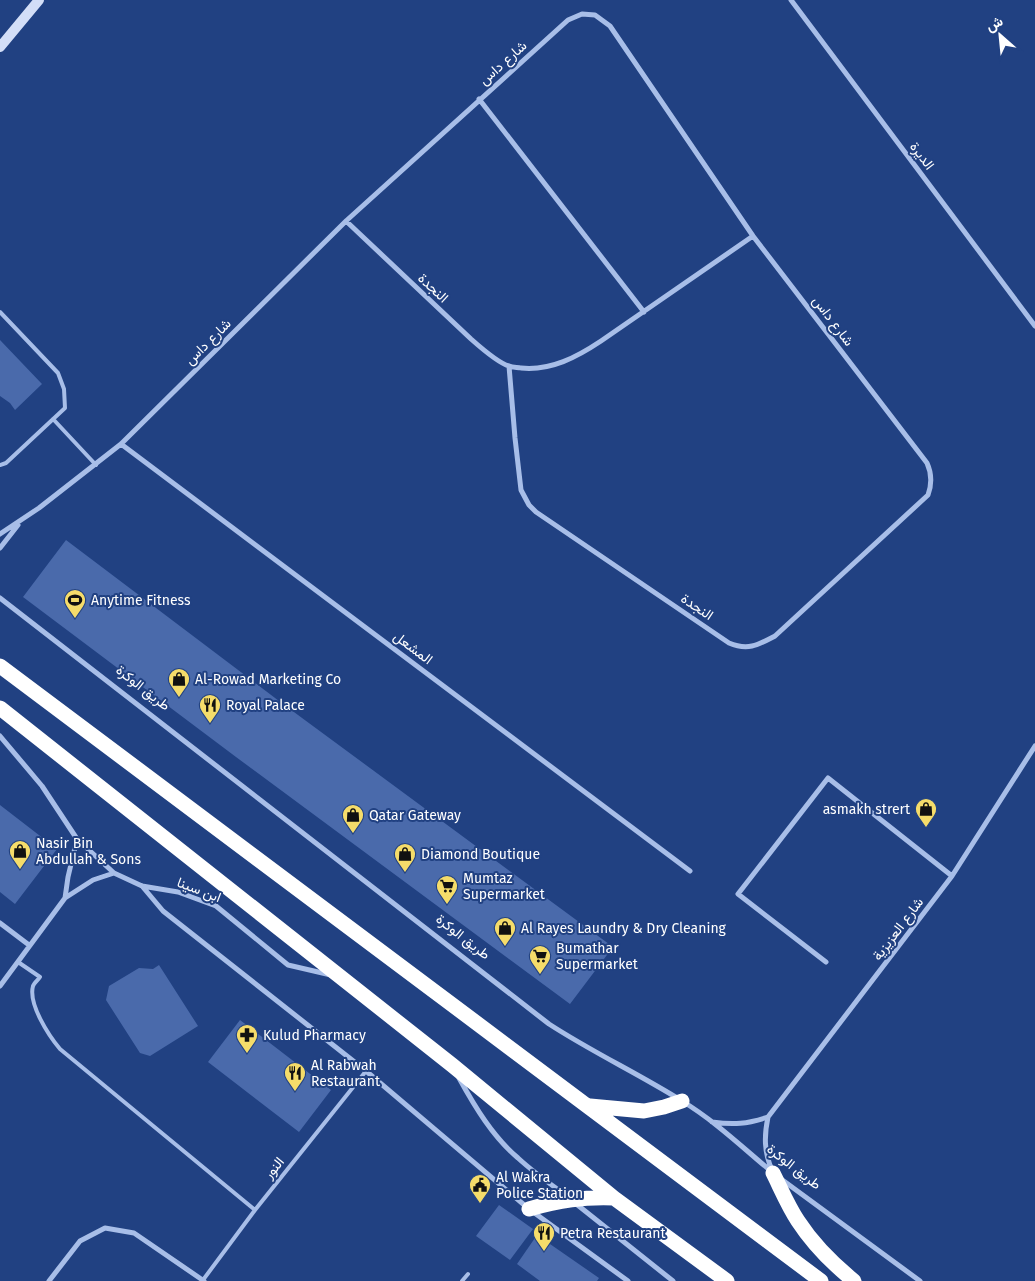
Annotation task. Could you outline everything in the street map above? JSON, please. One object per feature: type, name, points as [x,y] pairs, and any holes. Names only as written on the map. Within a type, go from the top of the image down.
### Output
[{"type":"highway","points":[[0,666],[821,1281]]},
{"type":"highway","points":[[0,708],[452,1065],[614,1198],[727,1281]]},
{"type":"highway","points":[[588,1105],[644,1112],[682,1101]]},
{"type":"highway","points":[[773,1173],[798,1222],[837,1267],[854,1281]]},
{"type":"highway","points":[[529,1209],[570,1199],[614,1198]]},
{"type":"street","points":[[0,47],[39,0]]},
{"type":"street","name":"الديرة","points":[[791,0],[1035,326]]},
{"type":"street","name":"شارع داس","points":[[0,534],[21,521],[122,444],[346,221],[568,20],[582,14],[595,14],[610,26],[753,236],[927,463]]},
{"type":"street","points":[[479,99],[644,312]]},
{"type":"street","name":"النجدة","points":[[346,221],[487,353],[509,366],[530,368],[558,364],[580,355],[753,236]]},
{"type":"street","name":"النجدة","points":[[509,366],[521,490],[529,505],[536,512],[729,643],[739,647],[752,647],[774,636],[928,495],[931,487],[931,478],[927,463]]},
{"type":"street","name":"المشعل","points":[[122,444],[690,871]]},
{"type":"street","name":"شارع داس","points":[[0,548],[21,521]]},
{"type":"street","name":"طريق الوكرة","points":[[0,598],[549,1024],[576,1042],[682,1101],[712,1122],[773,1173],[920,1281]]},
{"type":"street","points":[[0,736],[42,786],[77,839],[65,898]]},
{"type":"street","name":"شارع العزيزية","points":[[768,1118],[952,876],[1035,746]]},
{"type":"street","points":[[826,962],[738,894],[828,778],[952,876]]},
{"type":"street","name":"ابن سينا","points":[[77,839],[114,873],[142,886],[178,892],[216,906],[288,965],[343,979]]},
{"type":"street","points":[[0,986],[65,898],[93,880],[114,873]]},
{"type":"street","points":[[142,886],[163,911],[366,1071],[529,1209],[628,1281]]},
{"type":"street","points":[[0,923],[29,945]]},
{"type":"street","points":[[452,1065],[473,1103],[494,1132],[517,1158],[674,1281]]},
{"type":"street","points":[[712,1122],[740,1124],[768,1118],[765,1146],[773,1173]]},
{"type":"street","name":"النور","points":[[49,1281],[80,1241],[105,1228],[134,1234],[204,1280]]},
{"type":"lane","points":[[0,312],[58,372],[64,389],[65,408],[6,464],[0,465]]},
{"type":"lane","points":[[53,419],[96,465]]},
{"type":"lane","points":[[18,962],[40,977],[33,986],[35,1005],[44,1028],[60,1049],[255,1210]]},
{"type":"lane","name":"النور","points":[[204,1280],[255,1210],[366,1071]]},
{"type":"lane","points":[[462,1281],[468,1274]]},
{"type":"building","points":[[0,340],[42,384],[15,410],[10,403],[0,396]]},
{"type":"building","points":[[66,540],[279,701],[613,947],[570,1004],[23,597]]},
{"type":"building","name":"Nasir Bin Abdullah & Sons","points":[[0,805],[57,849],[15,904],[0,892]]},
{"type":"building","points":[[159,965],[198,1026],[150,1056],[140,1053],[106,1000],[109,986],[139,968],[153,969]]},
{"type":"building","points":[[240,1020],[331,1090],[299,1132],[208,1062]]},
{"type":"building","points":[[499,1205],[533,1229],[510,1260],[476,1236]]},
{"type":"building","points":[[537,1235],[599,1278],[597,1281],[540,1281],[517,1264]]},
{"type":"place","name":"Anytime Fitness","points":[[75,619]]},
{"type":"place","name":"Al-Rowad Marketing Co","points":[[179,698]]},
{"type":"place","name":"Royal Palace","points":[[210,724]]},
{"type":"place","name":"asmakh strert","points":[[926,828]]},
{"type":"place","name":"Qatar Gateway","points":[[353,834]]},
{"type":"place","name":"Nasir Bin Abdullah & Sons","points":[[20,870]]},
{"type":"place","name":"Diamond Boutique","points":[[405,873]]},
{"type":"place","name":"Mumtaz Supermarket","points":[[447,905]]},
{"type":"place","name":"Al Rayes Laundry & Dry Cleaning","points":[[505,947]]},
{"type":"place","name":"Bumathar Supermarket","points":[[540,975]]},
{"type":"place","name":"Kulud Pharmacy","points":[[247,1054]]},
{"type":"place","name":"Al Rabwah Restaurant","points":[[295,1092]]},
{"type":"place","name":"Al Wakra Police Station","points":[[480,1204]]},
{"type":"place","name":"Petra Restaurant","points":[[544,1252]]}]
